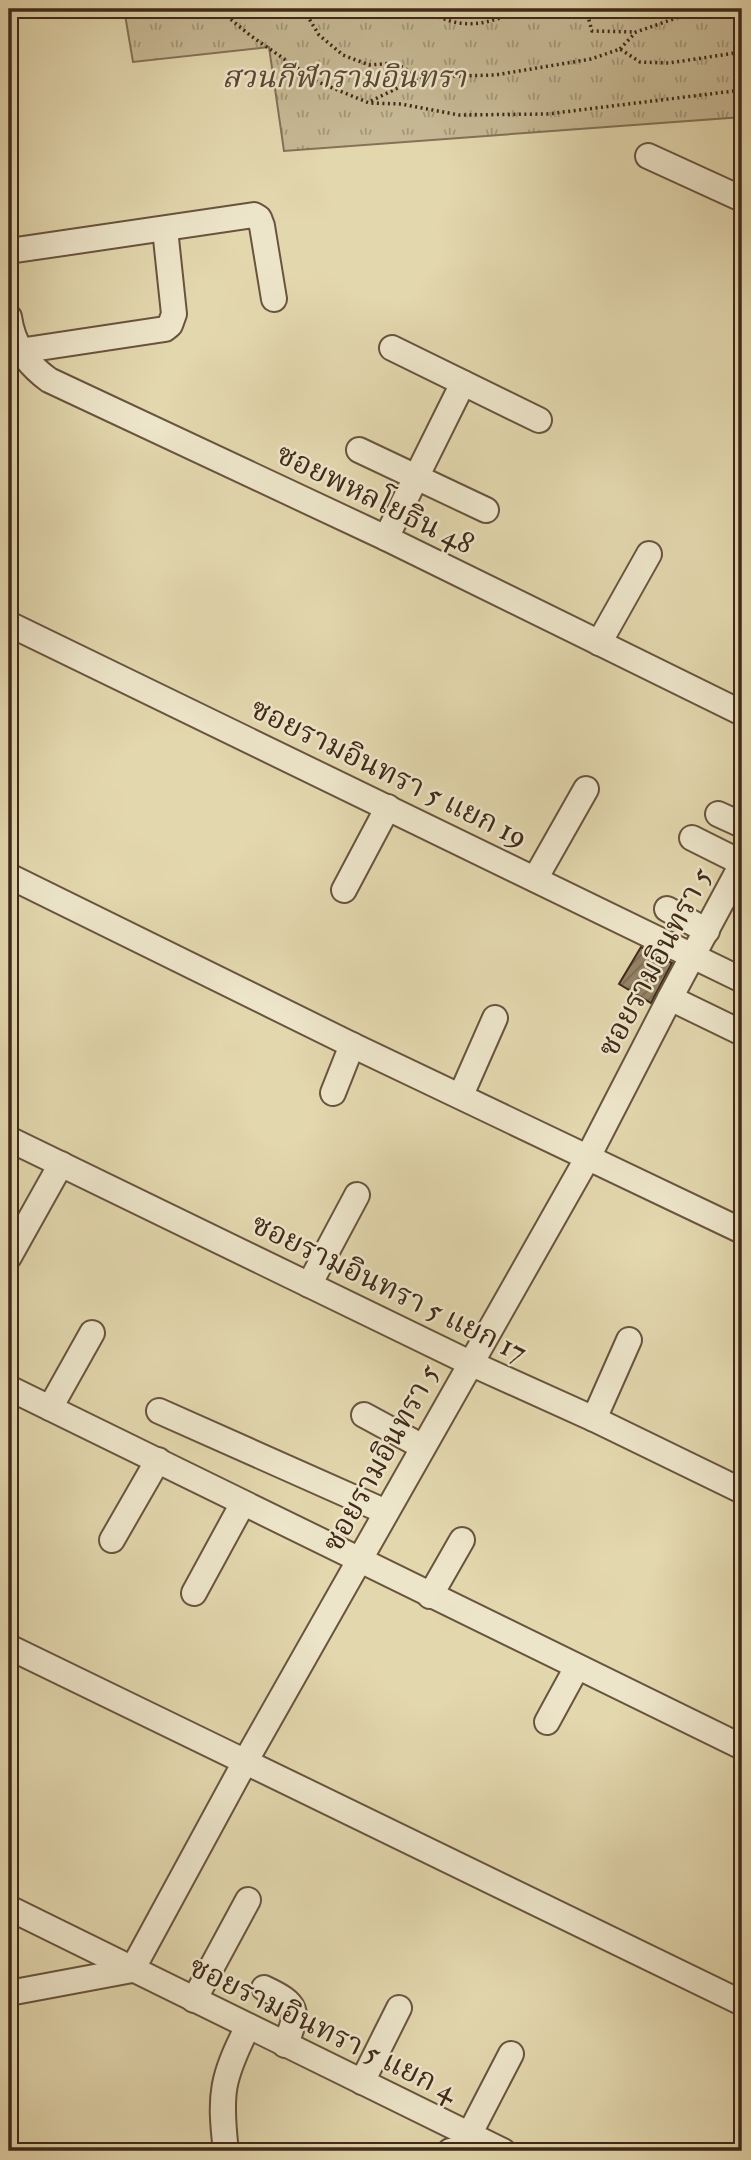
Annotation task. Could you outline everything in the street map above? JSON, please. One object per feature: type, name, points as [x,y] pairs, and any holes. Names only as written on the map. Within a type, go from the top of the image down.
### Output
[{"type":"street","points":[[648,156],[742,200]]},
{"type":"street","points":[[9,251],[254,215],[259,218],[262,226],[274,299]]},
{"type":"street","points":[[19,351],[165,329],[170,325],[174,314],[165,229]]},
{"type":"street","name":"ซอยพหลโยธิน 48","points":[[9,317],[19,351],[30,365],[49,380],[386,538],[742,713]]},
{"type":"street","points":[[392,348],[539,420]]},
{"type":"street","points":[[386,538],[463,383]]},
{"type":"street","points":[[359,450],[486,510]]},
{"type":"street","points":[[599,643],[649,554]]},
{"type":"street","name":"ซอยรามอินทรา 5 แยก 19","points":[[9,624],[742,979]]},
{"type":"street","points":[[535,878],[586,789]]},
{"type":"street","points":[[344,890],[388,807]]},
{"type":"street","points":[[718,814],[742,825]]},
{"type":"street","points":[[692,838],[742,863]]},
{"type":"street","name":"ซอยรามอินทรา 5","points":[[132,1970],[245,1762],[588,1157],[742,863]]},
{"type":"street","points":[[9,876],[352,1045],[742,1231]]},
{"type":"street","points":[[667,909],[707,931]]},
{"type":"street","points":[[670,998],[742,1033]]},
{"type":"street","points":[[461,1095],[495,1018]]},
{"type":"street","points":[[333,1093],[352,1045]]},
{"type":"street","name":"ซอยรามอินทรา 5 แยก 17","points":[[9,1139],[470,1363],[594,1419],[742,1491]]},
{"type":"street","points":[[9,1257],[61,1164]]},
{"type":"street","points":[[309,1285],[357,1195]]},
{"type":"street","points":[[50,1408],[92,1333]]},
{"type":"street","points":[[594,1419],[629,1340]]},
{"type":"street","points":[[9,1388],[742,1747]]},
{"type":"street","points":[[159,1411],[386,1512]]},
{"type":"street","points":[[364,1415],[423,1447]]},
{"type":"street","points":[[112,1540],[158,1460]]},
{"type":"street","points":[[194,1593],[243,1503]]},
{"type":"street","points":[[430,1596],[462,1539]]},
{"type":"street","points":[[9,1647],[742,2003]]},
{"type":"street","points":[[547,1722],[577,1667]]},
{"type":"street","points":[[194,2000],[248,1900]]},
{"type":"street","name":"ซอยรามอินทรา 5 แยก 4","points":[[9,1909],[486,2143]]},
{"type":"street","points":[[9,1993],[132,1970]]},
{"type":"street","points":[[264,1989],[286,1999],[295,2012],[295,2021],[285,2045]]},
{"type":"street","points":[[362,2082],[400,2008]]},
{"type":"street","points":[[226,2151],[222,2115],[223,2091],[229,2066],[248,2026]]},
{"type":"street","points":[[450,2151],[486,2143],[511,2054]]},
{"type":"path","points":[[218,9],[251,36],[316,81],[369,103],[401,104],[459,115],[547,114],[742,90]]},
{"type":"path","points":[[298,9],[305,12],[319,35],[343,55],[369,65],[395,63],[420,77]]},
{"type":"path","points":[[424,9],[435,16],[467,26],[495,21],[523,9]]},
{"type":"path","points":[[586,9],[592,32],[636,32],[685,15],[718,9]]},
{"type":"path","points":[[369,103],[420,77],[495,75],[591,59],[620,49],[636,32]]},
{"type":"path","points":[[620,49],[640,62],[742,52]]},
{"type":"green space","name":"สวนกีฬารามอินทรา","points":[[124,9],[742,9],[742,117],[284,151],[269,47],[133,62]]},
{"type":"building","points":[[641,947],[672,963],[651,1003],[619,984]]}]
